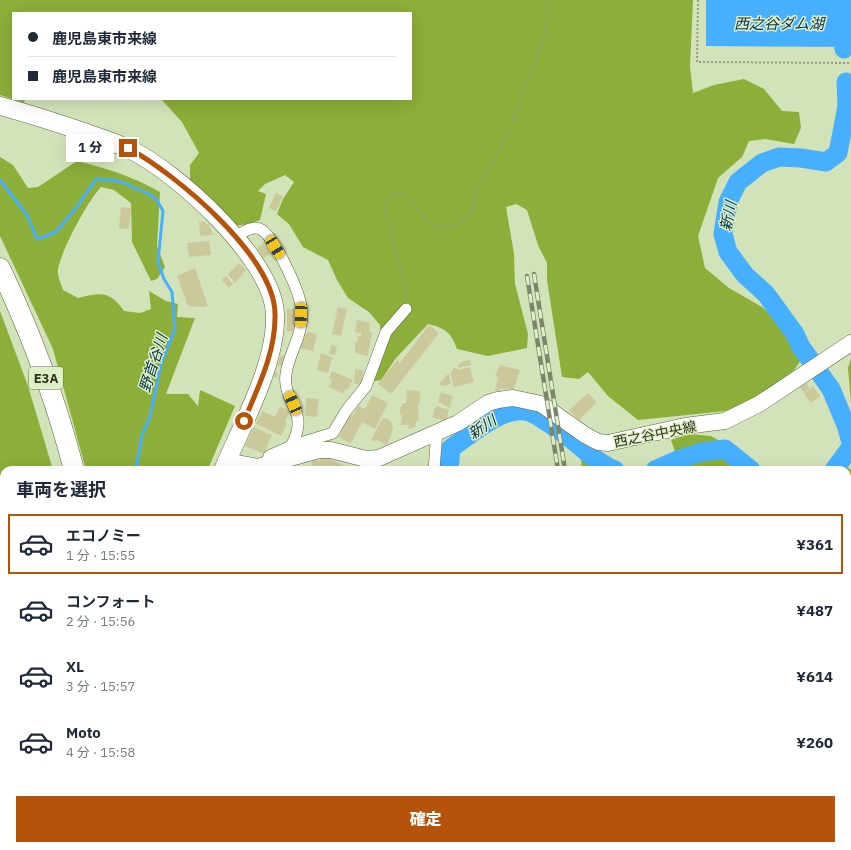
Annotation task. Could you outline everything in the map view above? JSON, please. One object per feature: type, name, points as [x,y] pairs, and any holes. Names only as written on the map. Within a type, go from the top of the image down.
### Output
[{"type":"highway","name":"E3A","points":[[0,268],[39,358],[66,437],[73,466]]},
{"type":"main road","points":[[0,106],[104,139],[128,148],[148,159],[169,174],[235,237],[263,273],[272,293],[275,312],[275,333],[261,382],[224,466]]},
{"type":"street","points":[[235,237],[250,229],[260,229],[268,235],[294,282],[301,306],[301,325],[286,373],[286,385],[298,416],[298,428],[291,446]]},
{"type":"street","points":[[258,466],[269,456],[291,446],[333,433],[346,410],[366,386],[386,332],[406,309]]},
{"type":"street","name":"西之谷中央線","points":[[263,466],[319,450],[331,450],[366,459],[379,458],[458,423],[488,403],[513,398],[542,404],[585,435],[598,442],[608,443],[621,441],[685,426],[725,421],[759,404],[808,370],[851,343]]},
{"type":"street","points":[[434,466],[437,431]]},
{"type":"path","points":[[406,309],[408,299],[385,207],[388,200],[395,193],[403,194],[431,225],[437,228],[456,225],[470,216],[473,210],[475,193],[510,129],[520,96],[536,63],[548,20],[546,0]]},
{"type":"path","points":[[698,0],[697,62],[851,63]]},
{"type":"green space","points":[[0,0],[693,0],[690,67],[693,93],[714,85],[744,79],[764,89],[782,111],[799,112],[801,128],[794,144],[765,139],[749,141],[742,157],[718,178],[698,236],[705,268],[729,288],[762,307],[782,325],[796,346],[801,360],[794,370],[754,399],[726,411],[638,420],[608,396],[588,372],[579,379],[562,377],[547,280],[547,263],[538,245],[527,210],[516,204],[506,207],[514,254],[515,284],[528,334],[527,348],[488,356],[457,349],[452,338],[447,332],[439,327],[428,324],[396,358],[381,380],[370,382],[381,349],[380,325],[369,312],[348,298],[337,280],[328,260],[303,247],[289,224],[277,214],[283,199],[294,182],[285,175],[265,184],[258,191],[266,194],[260,220],[249,224],[233,226],[190,180],[190,165],[199,153],[182,122],[162,100],[412,100],[412,12],[12,12],[12,99],[0,95]]},
{"type":"green space","points":[[15,100],[25,100],[24,103]]},
{"type":"green space","points":[[0,157],[13,165],[28,188],[38,187],[77,161],[120,174],[160,192],[157,246],[165,267],[157,279],[151,281],[132,242],[131,203],[114,190],[101,187],[82,214],[64,250],[58,269],[59,280],[63,290],[78,298],[98,294],[109,296],[119,304],[124,311],[140,313],[151,309],[149,291],[166,301],[178,304],[177,317],[195,318],[166,394],[188,394],[198,406],[200,390],[235,406],[209,466],[85,466],[53,349],[0,236]]},
{"type":"green space","points":[[0,311],[28,386],[52,466],[0,466]]},
{"type":"green space","points":[[851,358],[851,403],[848,368]]},
{"type":"green space","points":[[688,434],[711,436],[745,455],[759,466],[680,466],[671,440]]},
{"type":"green space","points":[[605,454],[617,463],[617,466],[582,466],[581,458]]},
{"type":"green space","points":[[835,458],[846,466],[827,466]]},
{"type":"water","name":"西之谷ダム湖","points":[[706,0],[851,0],[851,47],[706,46]]},
{"type":"building","points":[[276,193],[283,196],[276,211],[269,208]]},
{"type":"building","points":[[121,207],[131,208],[129,229],[119,228]]},
{"type":"building","points":[[199,222],[206,222],[206,225],[209,224],[213,235],[200,236]]},
{"type":"building","points":[[209,241],[211,255],[189,257],[187,243]]},
{"type":"building","points":[[263,244],[270,254],[263,258],[257,248]]},
{"type":"building","points":[[239,263],[246,270],[235,283],[228,274]]},
{"type":"building","points":[[195,268],[208,306],[188,306],[177,276]]},
{"type":"building","points":[[226,276],[233,284],[229,288],[222,280]]},
{"type":"building","points":[[338,307],[347,309],[341,336],[332,334]]},
{"type":"building","points":[[287,309],[295,309],[295,331],[287,331]]},
{"type":"building","points":[[357,320],[370,323],[369,332],[372,332],[368,356],[355,353],[355,342],[357,342],[358,336],[361,336],[361,333],[355,332]]},
{"type":"building","points":[[429,325],[439,333],[391,394],[378,384],[397,360],[400,363]]},
{"type":"building","points":[[307,332],[317,334],[313,351],[299,348],[304,333],[307,334]]},
{"type":"building","points":[[331,345],[337,346],[335,355],[329,354]]},
{"type":"building","points":[[321,353],[332,357],[328,373],[317,370]]},
{"type":"building","points":[[281,355],[286,357],[282,367],[277,364]]},
{"type":"building","points":[[470,360],[471,365],[458,368],[458,365],[463,361]]},
{"type":"building","points":[[500,365],[520,370],[514,389],[500,389],[500,392],[495,390],[498,377],[495,376]]},
{"type":"building","points":[[470,367],[474,382],[454,387],[450,372],[453,371],[452,369],[457,368],[457,370]]},
{"type":"building","points":[[355,369],[363,370],[362,384],[354,384]]},
{"type":"building","points":[[274,371],[278,373],[276,378],[271,376]]},
{"type":"building","points":[[332,371],[353,380],[348,390],[345,389],[344,394],[329,387],[332,380],[329,378]]},
{"type":"building","points":[[449,374],[451,384],[441,386],[440,382]]},
{"type":"building","points":[[806,383],[810,388],[804,393],[800,387]]},
{"type":"building","points":[[813,386],[820,396],[811,403],[804,394]]},
{"type":"building","points":[[407,390],[420,391],[420,403],[418,403],[419,421],[416,421],[415,427],[408,429],[409,425],[401,425],[402,415],[400,415],[400,407],[402,407],[402,403],[406,404]]},
{"type":"building","points":[[441,392],[453,396],[450,408],[438,402]]},
{"type":"building","points":[[588,393],[597,402],[579,420],[569,410]]},
{"type":"building","points":[[372,395],[388,403],[375,429],[362,422],[352,442],[349,443],[339,437],[343,429],[340,427],[347,413],[353,416],[358,406],[365,409]]},
{"type":"building","points":[[306,398],[319,399],[317,417],[305,416]]},
{"type":"building","points":[[436,406],[449,410],[446,421],[432,417]]},
{"type":"building","points":[[280,407],[290,411],[285,422],[287,423],[281,436],[256,424],[262,411],[275,417]]},
{"type":"building","points":[[385,418],[391,421],[393,429],[387,445],[376,440],[375,442],[371,440],[382,419]]},
{"type":"building","points":[[254,427],[272,435],[264,454],[245,446]]},
{"type":"building","points":[[324,456],[345,466],[311,466],[313,459],[319,461]]},
{"type":"waterway","name":"新川","points":[[837,0],[844,49]]},
{"type":"waterway","name":"新川","points":[[846,82],[847,106],[838,153],[826,162],[801,158],[779,157],[762,163],[738,182],[728,202],[723,234],[728,252],[745,275],[766,294],[795,334],[801,347],[831,389],[846,425],[851,442]]},
{"type":"waterway","name":"野首谷川","points":[[0,180],[27,215],[37,239],[56,232],[76,208],[96,179],[112,180],[124,183],[149,194],[157,200],[163,211],[158,262],[164,279],[172,292],[175,329],[161,364],[150,417],[142,435],[137,466]]},
{"type":"waterway","name":"新川","points":[[449,466],[451,448],[499,416],[509,412],[519,411],[529,412],[539,417],[607,466]]},
{"type":"waterway","name":"新川","points":[[837,466],[851,447]]},
{"type":"waterway","name":"新川","points":[[664,466],[702,452],[725,449],[746,466]]},
{"type":"railway","points":[[534,274],[564,466]]},
{"type":"railway","points":[[527,276],[557,466]]},
{"type":"route","points":[[128,148],[148,159],[169,174],[217,218],[251,256],[263,273],[272,293],[275,312],[275,333],[261,382],[244,421]]}]
